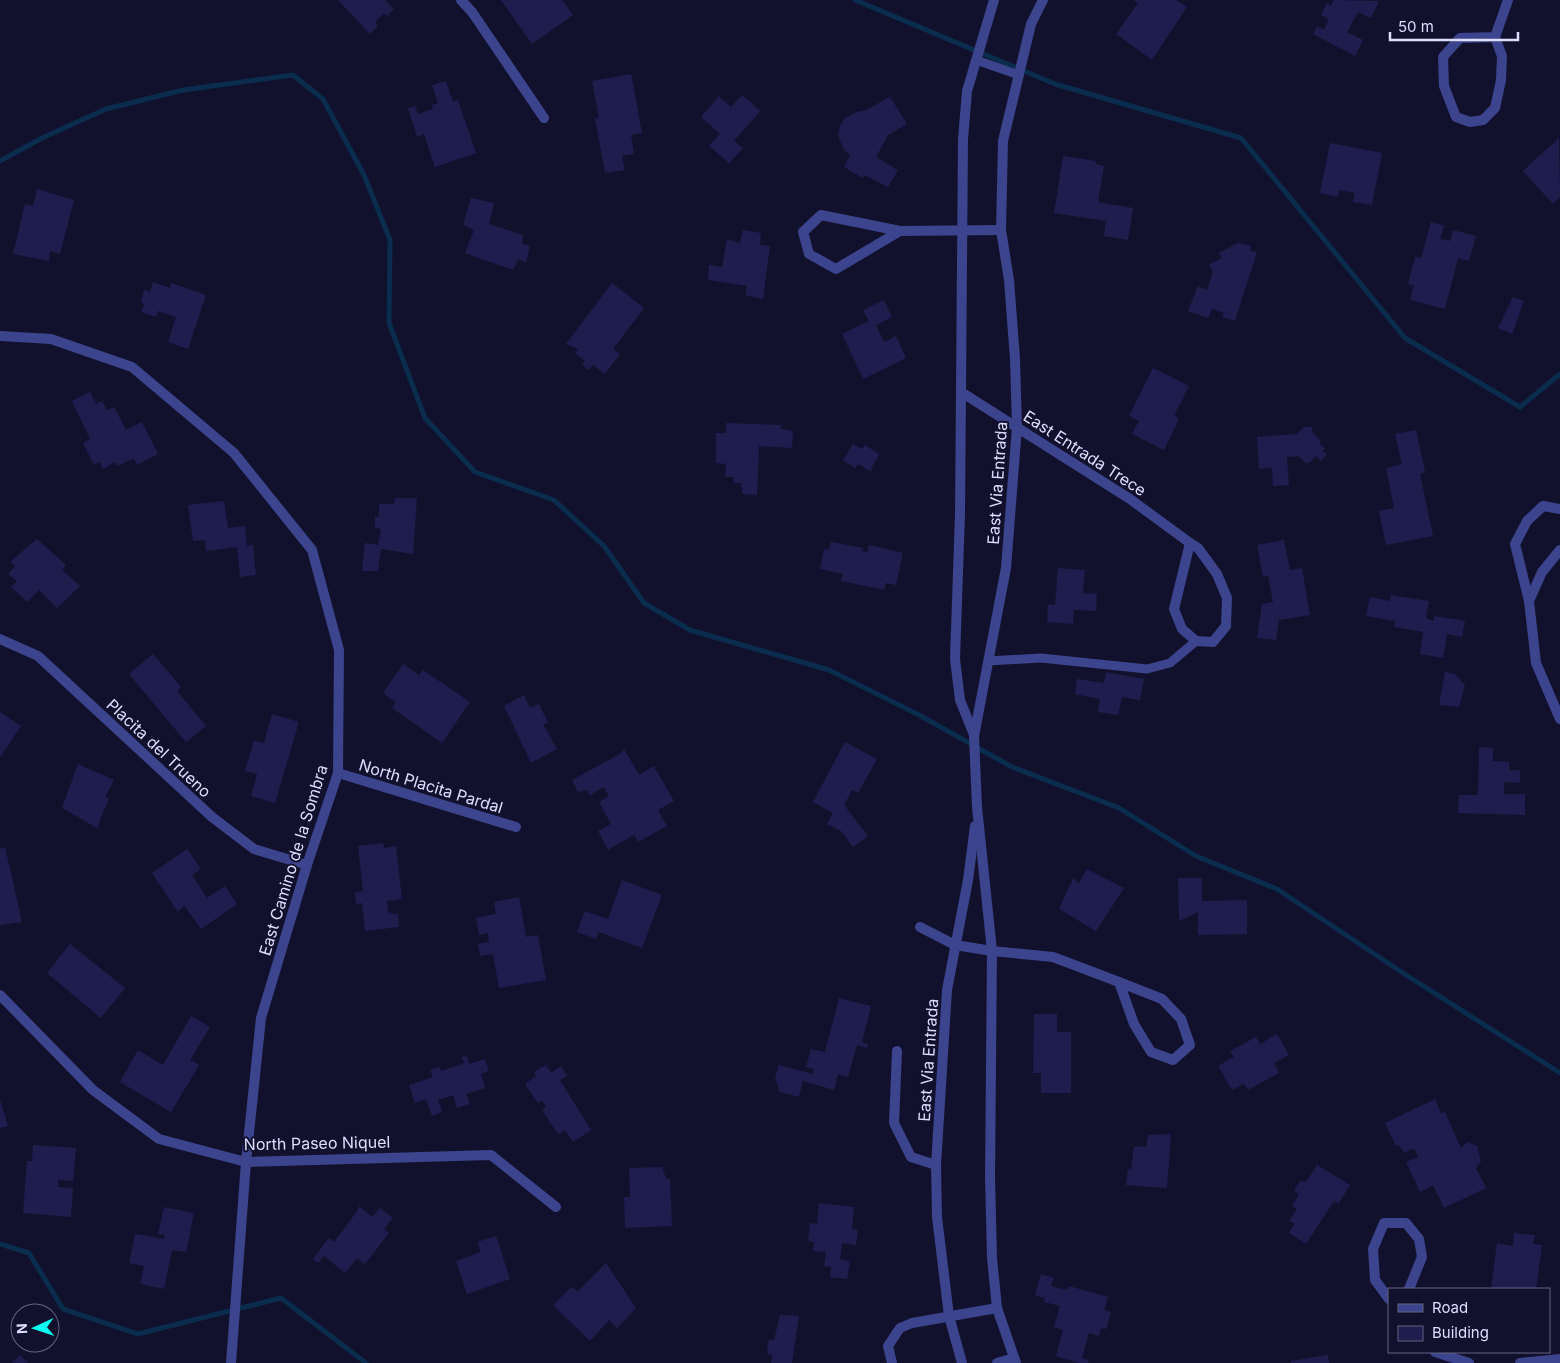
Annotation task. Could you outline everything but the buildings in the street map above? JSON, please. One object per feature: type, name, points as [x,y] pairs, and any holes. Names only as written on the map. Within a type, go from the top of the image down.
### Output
[{"type":"street","points":[[461,0],[472,12],[544,118]]},
{"type":"street","name":"East Via Entrada","points":[[974,736],[960,700],[954,659],[960,514],[964,120],[966,91],[994,0]]},
{"type":"street","name":"East Via Entrada","points":[[997,1363],[1015,1361],[997,1308],[992,1258],[990,1177],[992,951],[977,807],[974,736],[1006,568],[1017,427],[1015,359],[1008,270],[1001,230],[1003,141],[1031,24],[1043,0]]},
{"type":"street","points":[[1495,37],[1460,38],[1442,57],[1444,86],[1456,117],[1470,122],[1483,120],[1495,108],[1501,80],[1502,56],[1495,37],[1508,0]]},
{"type":"street","points":[[900,231],[836,269],[809,254],[803,232],[821,215],[900,231],[1001,230]]},
{"type":"street","name":"East Camino de la Sombra","points":[[0,336],[51,339],[132,367],[234,453],[312,550],[340,650],[338,773],[307,865],[261,1018],[246,1162],[231,1363]]},
{"type":"street","name":"East Entrada Trece","points":[[961,392],[1130,499],[1198,548],[1216,574],[1228,598],[1226,626],[1213,642],[1196,641]]},
{"type":"street","points":[[1560,509],[1543,506],[1527,521],[1515,544],[1529,601],[1536,663],[1560,719]]},
{"type":"street","points":[[1190,543],[1174,609],[1182,629],[1196,641]]},
{"type":"street","points":[[1529,601],[1542,572],[1560,550]]},
{"type":"street","name":"Placita del Trueno","points":[[0,639],[38,656],[212,817],[254,849],[307,865]]},
{"type":"street","name":"North Placita Pardal","points":[[338,773],[516,827]]},
{"type":"street","name":"East Via Entrada","points":[[962,1363],[949,1316],[937,1216],[936,1165],[947,990],[968,880],[977,807]]},
{"type":"street","points":[[920,927],[955,945],[1053,957],[1119,982],[1162,999],[1181,1018],[1190,1045],[1173,1060],[1151,1052],[1134,1024],[1119,982]]},
{"type":"street","name":"North Paseo Niquel","points":[[0,995],[93,1090],[159,1139],[246,1162],[491,1155],[556,1207]]},
{"type":"street","points":[[897,1051],[894,1123],[912,1156],[936,1165]]},
{"type":"street","points":[[1388,1297],[1375,1280],[1373,1249],[1384,1223],[1406,1223],[1420,1239],[1422,1257],[1409,1288]]},
{"type":"street","points":[[892,1363],[888,1346],[900,1328],[912,1323],[997,1308]]},
{"type":"street","points":[[1438,1353],[1469,1363]]},
{"type":"street","points":[[1520,1363],[1560,1359]]},
{"type":"lane","points":[[976,60],[1019,75]]},
{"type":"lane","points":[[988,661],[1042,658],[1147,669],[1170,663],[1196,641]]},
{"type":"waterway","points":[[855,0],[1055,84],[1241,138],[1405,338],[1520,407],[1560,374]]},
{"type":"waterway","points":[[0,161],[42,138],[106,109],[183,90],[293,75],[323,99],[364,175],[390,240],[389,323],[425,418],[475,472],[554,500],[604,546],[644,603],[690,630],[829,670],[921,716],[1012,767],[1119,808],[1196,856],[1277,889],[1406,975],[1560,1073]]},
{"type":"waterway","points":[[0,1244],[29,1253],[63,1309],[138,1334],[281,1298],[366,1363]]}]
